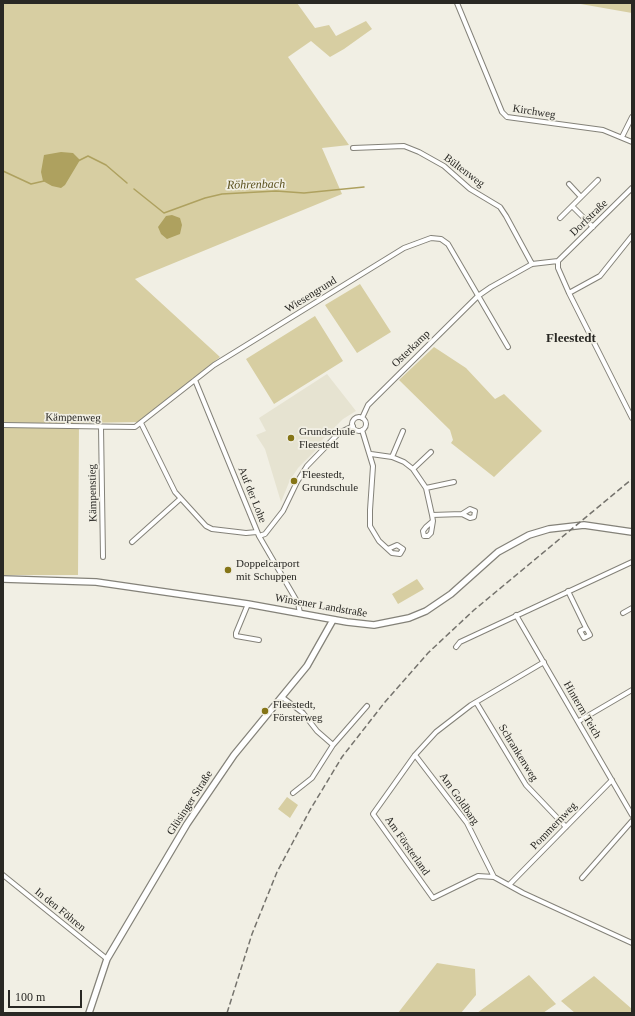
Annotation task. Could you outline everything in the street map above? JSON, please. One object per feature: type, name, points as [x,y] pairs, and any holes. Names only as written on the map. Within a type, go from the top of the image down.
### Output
[{"type":"street","name":"Kirchweg","points":[[457,3],[502,112],[507,117],[603,130],[632,142]]},
{"type":"street","points":[[622,137],[632,117]]},
{"type":"street","name":"Bültenweg","points":[[353,148],[404,146],[419,152],[444,166],[470,189],[500,208],[506,216],[532,264]]},
{"type":"street","points":[[560,218],[598,180]]},
{"type":"street","points":[[569,184],[581,197]]},
{"type":"street","name":"Dorfstraße","points":[[558,261],[632,188]]},
{"type":"street","points":[[572,206],[593,227]]},
{"type":"street","points":[[569,293],[600,276],[632,236]]},
{"type":"street","name":"Wiesengrund","points":[[142,423],[214,365],[404,248],[431,238],[441,239],[448,244],[478,296]]},
{"type":"street","points":[[558,261],[558,268],[569,293],[632,418]]},
{"type":"street","name":"Osterkamp","points":[[258,534],[265,534],[283,511],[300,476],[307,466],[339,432],[352,426],[354,419],[362,418],[368,405],[478,296],[532,264],[558,261]]},
{"type":"street","points":[[478,296],[508,347]]},
{"type":"street","name":"Auf der Lohe","points":[[195,380],[258,534],[298,603],[300,613]]},
{"type":"street","points":[[362,418],[365,425],[362,430]]},
{"type":"street","points":[[142,423],[175,492],[206,526],[212,529],[258,534]]},
{"type":"street","name":"Kämpenweg","points":[[3,425],[101,428],[135,427],[142,423]]},
{"type":"street","points":[[352,426],[356,430],[362,430]]},
{"type":"street","name":"Kämpenstieg","points":[[101,428],[103,557]]},
{"type":"street","points":[[362,430],[371,454],[373,466],[370,526],[378,541],[388,549]]},
{"type":"street","points":[[392,457],[403,431]]},
{"type":"street","points":[[413,470],[431,452]]},
{"type":"street","points":[[371,454],[392,457],[404,462],[413,470],[426,488],[433,521]]},
{"type":"street","points":[[426,488],[454,482]]},
{"type":"street","points":[[132,542],[180,499]]},
{"type":"street","points":[[432,515],[462,514]]},
{"type":"street","name":"Winsener Landstraße","points":[[3,579],[96,582],[248,604],[333,620],[374,625],[388,624],[426,611],[451,594],[498,552],[529,535],[549,529],[584,525],[632,532]]},
{"type":"street","points":[[456,648],[460,642],[632,562]]},
{"type":"street","points":[[568,591],[586,628]]},
{"type":"street","points":[[248,604],[236,636],[258,640]]},
{"type":"street","points":[[623,613],[632,608]]},
{"type":"street","name":"Hinterm Teich","points":[[516,615],[612,780],[630,808],[632,815]]},
{"type":"street","name":"Glüsinger Straße","points":[[89,1013],[107,959],[187,824],[234,756],[318,651],[333,620]]},
{"type":"street","name":"Am Försterland","points":[[494,877],[478,876],[433,898],[373,814],[415,755],[436,732],[476,702],[544,662]]},
{"type":"street","points":[[579,721],[632,690]]},
{"type":"street","points":[[282,697],[303,714],[317,731],[333,744]]},
{"type":"street","name":"Schrankenweg","points":[[476,702],[526,785],[566,827]]},
{"type":"street","points":[[293,793],[312,778],[333,744],[367,706]]},
{"type":"street","name":"Am Goldbarg","points":[[415,755],[467,823],[494,877]]},
{"type":"street","name":"Pommernweg","points":[[509,885],[612,780]]},
{"type":"street","points":[[582,878],[632,821]]},
{"type":"street","name":"In den Föhren","points":[[3,876],[107,959]]},
{"type":"street","points":[[494,877],[632,943]]},
{"type":"shaded area","points":[[3,3],[297,3],[315,28],[329,25],[336,36],[366,21],[372,29],[330,57],[311,41],[288,57],[349,145],[322,148],[342,194],[135,279],[220,357],[139,422],[79,423],[78,575],[3,575]]},
{"type":"shaded area","points":[[575,3],[632,3],[632,13]]},
{"type":"shaded area","points":[[61,152],[73,153],[80,160],[65,185],[61,188],[52,186],[43,181],[41,172],[44,155]]},
{"type":"shaded area","points":[[172,215],[180,218],[182,225],[180,234],[167,239],[161,234],[158,227],[166,216]]},
{"type":"shaded area","points":[[360,284],[391,332],[357,353],[325,305]]},
{"type":"shaded area","points":[[315,316],[343,361],[274,404],[246,359]]},
{"type":"shaded area","points":[[434,347],[466,368],[495,399],[504,394],[542,431],[494,477],[451,443],[453,440],[450,430],[399,380]]},
{"type":"shaded area","name":"Grundschule Fleestedt","points":[[327,374],[356,411],[343,419],[321,441],[321,445],[298,468],[290,480],[281,502],[265,449],[256,435],[266,431],[259,418]]},
{"type":"shaded area","points":[[417,579],[424,589],[398,604],[392,594]]},
{"type":"shaded area","points":[[287,797],[298,805],[290,818],[278,809]]},
{"type":"shaded area","points":[[437,963],[475,969],[476,995],[461,1013],[398,1013]]},
{"type":"shaded area","points":[[529,975],[556,1004],[543,1013],[477,1013]]},
{"type":"shaded area","points":[[594,976],[632,1009],[632,1013],[575,1013],[561,1001]]},
{"type":"waterway","name":"Röhrenbach","points":[[78,161],[88,156],[106,165],[127,183]]},
{"type":"waterway","name":"Röhrenbach","points":[[3,171],[31,184],[44,181]]},
{"type":"waterway","name":"Röhrenbach","points":[[134,189],[164,213],[205,198],[222,194],[276,191],[304,193],[364,187]]},
{"type":"railway","points":[[227,1013],[252,934],[277,872],[310,810],[342,757],[385,702],[428,653],[474,610],[632,479]]},
{"type":"place","name":"Grundschule Fleestedt","points":[[291,438]]},
{"type":"place","name":"Fleestedt, Grundschule","points":[[294,481]]},
{"type":"place","name":"Doppelcarport mit Schuppen","points":[[228,570]]},
{"type":"place","name":"Fleestedt, Försterweg","points":[[265,711]]},
{"type":"district","name":"Fleestedt","points":[[571,339]]}]
